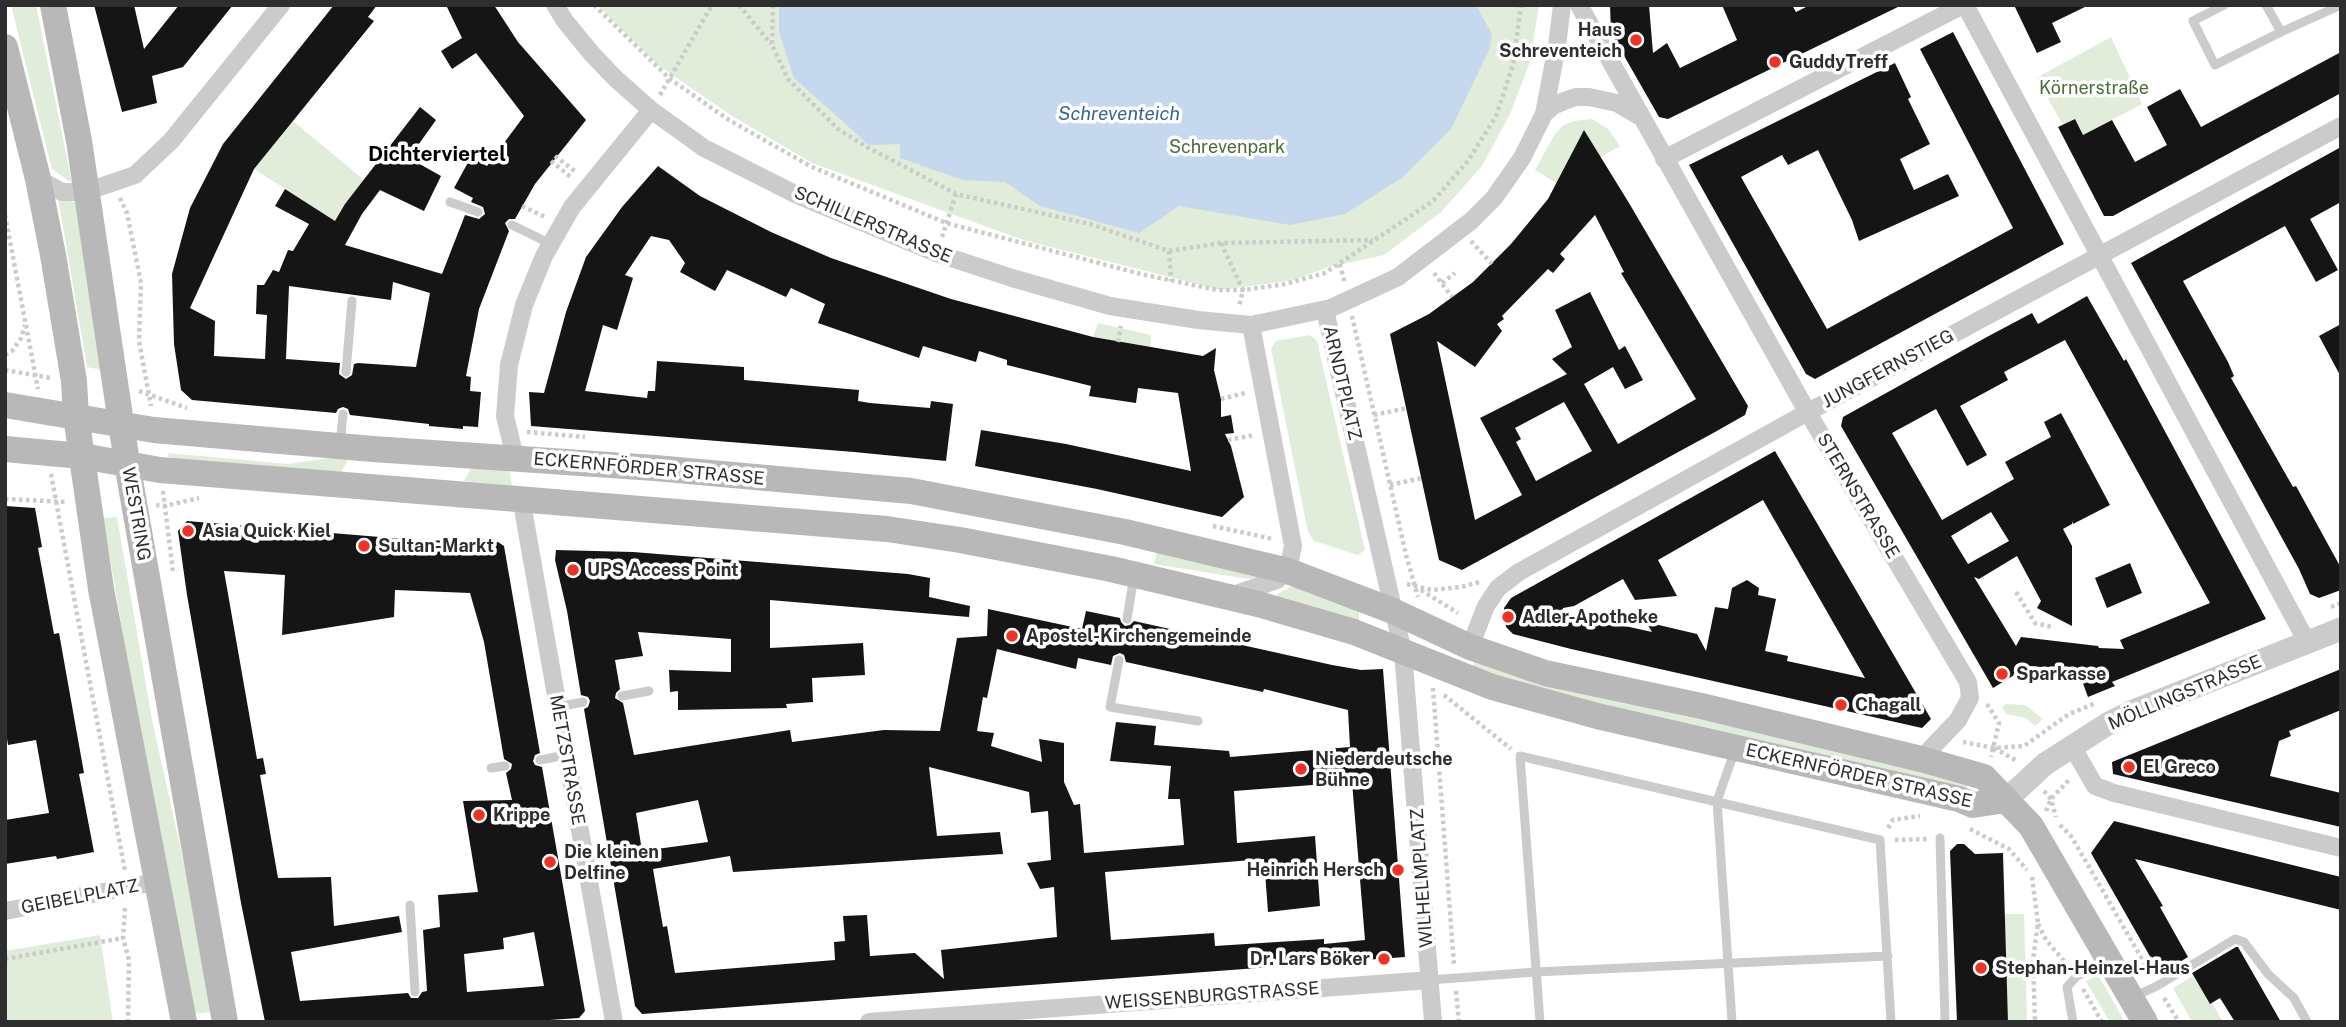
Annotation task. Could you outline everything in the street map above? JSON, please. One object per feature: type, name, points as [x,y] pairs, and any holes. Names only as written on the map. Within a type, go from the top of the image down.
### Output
[{"type":"main road","name":"WESTRING","points":[[53,5],[79,141],[127,463],[225,1022]]},
{"type":"main road","points":[[5,47],[38,179],[53,255],[74,381],[76,416],[100,589],[184,1022]]},
{"type":"main road","name":"ECKERNFÖRDER STRASSE","points":[[5,405],[154,430],[911,491],[1125,531],[1287,571],[1393,611],[1474,636],[1545,673],[1701,706],[1921,759],[1984,777],[2006,800]]},
{"type":"main road","name":"ECKERNFÖRDER STRASSE","points":[[5,449],[82,456],[160,470],[887,528],[960,540],[1134,574],[1354,632],[1405,662],[1597,716],[1947,796],[1973,805],[2006,800]]},
{"type":"main road","points":[[2006,800],[2031,826],[2145,1022]]},
{"type":"street","points":[[38,179],[62,192],[85,192],[135,175],[171,141],[281,5]]},
{"type":"street","name":"SCHILLERSTRASSE","points":[[555,5],[592,54],[651,110],[716,154],[797,195],[936,253],[1012,278],[1110,306],[1198,320],[1251,325]]},
{"type":"street","points":[[1325,310],[1398,277],[1461,229],[1494,198],[1522,158],[1544,114],[1562,5]]},
{"type":"street","name":"STERNSTRASSE","points":[[1579,5],[1808,412],[1968,682],[1970,698],[1958,720],[1921,759]]},
{"type":"street","points":[[1664,159],[1964,5],[2307,642]]},
{"type":"street","points":[[1544,114],[1564,101],[1589,97],[1617,103],[1641,117]]},
{"type":"street","points":[[514,457],[505,416],[509,365],[524,305],[551,244],[572,207],[651,110]]},
{"type":"street","name":"JUNGFERNSTIEG","points":[[1474,636],[1486,606],[1498,588],[1518,572],[1808,412],[2341,126]]},
{"type":"street","name":"ARNDTPLATZ","points":[[1251,325],[1325,310],[1393,611]]},
{"type":"street","points":[[1227,597],[1278,580],[1287,571],[1293,546],[1251,325]]},
{"type":"street","name":"METZSTRASSE","points":[[521,498],[614,1022]]},
{"type":"street","name":"WILHELMPLATZ","points":[[1393,611],[1405,662],[1433,1022]]},
{"type":"street","name":"MÖLLINGSTRASSE","points":[[2006,800],[2031,776],[2072,746],[2131,712],[2341,629]]},
{"type":"street","points":[[2072,746],[2095,786],[2114,793],[2341,848]]},
{"type":"street","name":"GEIBELPLATZ","points":[[5,911],[155,883]]},
{"type":"street","name":"WEISSENBURGSTRASSE","points":[[869,1022],[1029,1015],[1430,980]]},
{"type":"lane","points":[[2224,5],[2193,21],[2215,65],[2341,5]]},
{"type":"lane","points":[[2266,5],[2281,32]]},
{"type":"lane","points":[[450,202],[478,212]]},
{"type":"lane","points":[[512,225],[551,244]]},
{"type":"lane","points":[[346,372],[352,301]]},
{"type":"lane","points":[[340,447],[343,414]]},
{"type":"lane","points":[[1127,619],[1134,574]]},
{"type":"lane","points":[[1119,660],[1110,707],[1198,721]]},
{"type":"lane","points":[[622,696],[649,691]]},
{"type":"lane","points":[[557,707],[583,702]]},
{"type":"lane","points":[[1732,1022],[1717,801],[1735,748]]},
{"type":"lane","points":[[540,760],[566,755]]},
{"type":"lane","points":[[1539,1022],[1520,756],[1880,840],[1891,1022]]},
{"type":"lane","points":[[491,768],[505,766]]},
{"type":"lane","points":[[1940,838],[1945,1022]]},
{"type":"lane","points":[[410,905],[415,992]]},
{"type":"lane","points":[[2131,998],[2157,986],[2235,939],[2244,942],[2268,974],[2294,998],[2307,1022]]},
{"type":"lane","points":[[1430,980],[1535,972],[1888,956]]},
{"type":"lane","points":[[2073,1022],[2067,987],[2076,977],[2108,958]]},
{"type":"path","points":[[594,5],[670,79],[729,120],[810,166],[946,223],[1171,281],[1217,290],[1243,290],[1285,284],[1325,273],[1433,201],[1475,150],[1496,116],[1513,65],[1521,5]]},
{"type":"path","points":[[670,79],[712,5]]},
{"type":"path","points":[[739,5],[772,45],[788,79],[838,129],[877,153],[956,194],[1090,224],[1169,251],[1221,243],[1374,240]]},
{"type":"path","points":[[772,45],[773,5]]},
{"type":"path","points":[[555,156],[589,186]]},
{"type":"path","points":[[551,162],[589,186]]},
{"type":"path","points":[[113,183],[127,213],[141,283],[139,341],[149,393]]},
{"type":"path","points":[[946,223],[956,194]]},
{"type":"path","points":[[522,206],[538,214]]},
{"type":"path","points":[[5,215],[36,376]]},
{"type":"path","points":[[1461,229],[1492,264]]},
{"type":"path","points":[[1221,243],[1243,290],[1238,312]]},
{"type":"path","points":[[1169,251],[1171,281]]},
{"type":"path","points":[[1423,258],[1452,297]]},
{"type":"path","points":[[1340,264],[1345,286]]},
{"type":"path","points":[[1441,283],[1455,273]]},
{"type":"path","points":[[1350,309],[1414,585],[1474,636]]},
{"type":"path","points":[[5,355],[12,351],[21,338],[25,324]]},
{"type":"path","points":[[5,370],[74,381]]},
{"type":"path","points":[[116,387],[149,393],[188,408]]},
{"type":"path","points":[[1221,398],[1245,393]]},
{"type":"path","points":[[1374,415],[1407,408]]},
{"type":"path","points":[[1228,440],[1255,435]]},
{"type":"path","points":[[1390,485],[1422,478]]},
{"type":"path","points":[[5,499],[57,501],[128,889],[123,938],[129,960],[128,1022]]},
{"type":"path","points":[[1414,585],[1432,590],[1461,587],[1518,572]]},
{"type":"path","points":[[2016,592],[2035,623],[2052,626]]},
{"type":"path","points":[[1405,662],[1520,756]]},
{"type":"path","points":[[1433,686],[1458,1022]]},
{"type":"path","points":[[1985,699],[1999,723],[1994,748],[2013,758]]},
{"type":"path","points":[[2051,799],[2083,766]]},
{"type":"path","points":[[2046,793],[2051,799],[2059,824],[2071,836],[2179,1022]]},
{"type":"path","points":[[1893,820],[1924,816]]},
{"type":"path","points":[[1965,826],[2009,849],[2032,876],[2038,923],[2033,960],[2035,1022]]},
{"type":"path","points":[[1880,840],[1940,838]]},
{"type":"path","points":[[5,958],[123,938]]},
{"type":"green space","points":[[11,5],[36,5],[72,183],[52,169]]},
{"type":"green space","name":"Schreventeich","points":[[597,5],[1539,5],[1530,62],[1510,114],[1482,166],[1441,212],[1384,255],[1329,267],[1294,280],[1221,290],[1023,240],[812,163],[732,116],[658,65]]},
{"type":"green space","name":"Körnerstraße","points":[[2111,37],[2142,104],[2083,135],[2063,125],[2036,78]]},
{"type":"green space","points":[[1592,119],[1608,129],[1620,146],[1556,183],[1535,170],[1562,126],[1574,121]]},
{"type":"green space","points":[[293,121],[364,180],[335,221],[254,169]]},
{"type":"green space","points":[[58,198],[75,202],[102,370],[87,367]]},
{"type":"green space","points":[[1098,323],[1151,335],[1150,348],[1093,337]]},
{"type":"green space","points":[[1310,335],[1317,341],[1365,550],[1358,555],[1314,541],[1308,532],[1271,349],[1276,341]]},
{"type":"green space","points":[[168,453],[288,464],[351,455],[341,472],[169,459]]},
{"type":"green space","points":[[473,465],[509,468],[512,486],[464,481]]},
{"type":"green space","points":[[117,517],[152,720],[190,891],[211,1012],[192,1014],[103,518]]},
{"type":"green space","points":[[1158,547],[1262,577],[1251,579],[1154,564]]},
{"type":"green space","points":[[1294,585],[1359,609],[1359,622],[1276,597]]},
{"type":"green space","points":[[1476,659],[1573,690],[1969,782],[1966,791],[1567,697],[1472,668]]},
{"type":"green space","points":[[2006,704],[2025,705],[2043,719],[2035,726],[2026,718],[2006,714],[2002,707]]},
{"type":"green space","points":[[2004,914],[2024,914],[2027,1022],[2008,1022]]},
{"type":"green space","points":[[100,935],[113,1022],[5,1022],[5,951]]},
{"type":"green space","points":[[2098,975],[2124,1022],[2110,1022],[2086,981]]},
{"type":"green space","points":[[2193,976],[2223,1022],[2192,1022],[2173,988]]},
{"type":"water","name":"Schreventeich","points":[[779,5],[1476,5],[1492,34],[1490,48],[1451,129],[1403,177],[1345,214],[1290,225],[1179,206],[1139,233],[1040,206],[1005,182],[963,180],[900,158],[900,144],[869,145],[794,78],[779,32]]},
{"type":"building","points":[[94,5],[134,5],[144,49],[179,5],[233,5],[183,67],[152,76],[157,103],[122,112]]},
{"type":"building","points":[[334,5],[377,5],[368,17],[374,21],[254,169],[190,308],[215,321],[214,356],[265,359],[267,315],[256,314],[257,285],[264,285],[273,270],[279,272],[288,250],[293,251],[309,224],[275,206],[285,189],[335,221],[345,204],[420,107],[436,120],[409,158],[441,176],[424,211],[380,190],[362,214],[345,245],[442,274],[465,215],[479,219],[485,214],[483,207],[471,202],[473,198],[454,188],[471,157],[487,166],[524,116],[476,53],[452,69],[441,51],[462,38],[446,5],[494,5],[518,42],[586,120],[535,184],[515,219],[509,219],[505,223],[509,231],[479,309],[466,376],[471,377],[470,391],[481,392],[478,427],[463,426],[463,429],[429,426],[350,415],[348,409],[343,407],[336,413],[192,400],[181,390],[174,344],[172,274],[190,208],[223,144]],"holes":[[[393,282],[430,293],[416,367],[358,363],[354,364],[352,375],[346,379],[339,374],[340,363],[286,359],[289,286],[391,300]]]},
{"type":"building","points":[[1610,5],[1649,5],[1653,53],[1667,43],[1680,68],[1737,40],[1722,5],[1792,5],[1796,12],[1810,5],[1902,5],[1668,119],[1659,117],[1611,33]]},
{"type":"building","points":[[2014,5],[2089,5],[2052,23],[2061,42],[2037,53]]},
{"type":"building","points":[[1953,32],[2064,244],[1815,379],[1806,374],[1689,165],[1895,63],[1911,97],[1908,99],[1930,144],[1900,159],[1914,190],[1948,174],[1959,196],[1859,241],[1852,220],[1818,150],[1788,165],[1782,155],[1741,177],[1827,329],[2013,228],[1920,49]]},
{"type":"building","points":[[2341,52],[2341,93],[2113,216],[2104,216],[2058,127],[2075,119],[2083,135],[2112,120],[2135,162],[2167,145],[2147,107],[2180,89],[2201,127]]},
{"type":"building","points":[[1584,130],[1748,406],[1745,415],[1462,570],[1439,560],[1390,334],[1429,314],[1473,282],[1511,244],[1548,199]],"holes":[[[1595,215],[1624,272],[1621,273],[1696,399],[1618,444],[1584,384],[1613,367],[1625,389],[1643,380],[1625,346],[1619,350],[1590,292],[1555,310],[1572,347],[1552,359],[1567,374],[1480,418],[1522,495],[1475,520],[1437,341],[1475,367],[1502,331],[1497,324],[1504,319],[1502,316],[1548,269],[1553,273],[1565,259],[1560,254]],[[1564,402],[1592,451],[1536,481],[1516,442],[1521,439],[1515,428]]]},
{"type":"building","points":[[2341,147],[2341,202],[2310,219],[2338,270],[2316,282],[2285,226],[2183,281],[2228,362],[2234,376],[2231,378],[2293,487],[2296,486],[2341,568],[2341,590],[2319,598],[2310,594],[2299,569],[2131,263]]},
{"type":"building","points":[[658,166],[700,196],[771,232],[831,258],[951,299],[1093,337],[1203,356],[1216,348],[1214,370],[1221,399],[1221,417],[1231,415],[1234,433],[1225,434],[1231,446],[1244,497],[1222,517],[1097,489],[975,466],[981,430],[1066,444],[1191,471],[1178,393],[1138,388],[1136,403],[1089,396],[1091,386],[1007,365],[1007,360],[979,351],[976,362],[923,346],[919,358],[818,323],[825,304],[791,288],[786,297],[727,270],[715,291],[680,272],[685,263],[669,240],[651,236],[625,275],[633,278],[617,330],[603,325],[585,391],[647,398],[648,391],[655,391],[657,361],[744,367],[744,380],[859,390],[858,401],[870,403],[930,408],[931,401],[953,404],[946,461],[531,426],[529,392],[544,393],[566,312],[586,257],[622,207]]},
{"type":"building","points":[[2087,296],[2124,361],[2126,359],[2266,619],[2112,682],[2115,686],[2088,697],[2078,670],[2029,666],[1993,688],[1841,426],[1843,417],[2032,313],[2038,324]],"holes":[[[2065,340],[2210,603],[2120,640],[2124,649],[2021,637],[2016,646],[1974,577],[1979,579],[2017,556],[2041,601],[2037,608],[2072,626],[2072,546],[2063,529],[2072,524],[2072,521],[2073,524],[2110,505],[2061,413],[2044,422],[2051,437],[2005,462],[2014,479],[1942,520],[1892,433],[1936,409],[1967,466],[1987,455],[1960,406],[2008,380],[2004,372]],[[1991,512],[2009,541],[1968,564],[1951,536]]]},
{"type":"building","points":[[2341,324],[2341,377],[2319,336]]},
{"type":"building","points":[[1775,451],[1931,719],[1922,728],[1513,634],[1506,627],[1504,608],[1511,598]],"holes":[[[1763,500],[1865,678],[1787,661],[1788,656],[1765,651],[1776,599],[1758,595],[1759,588],[1747,580],[1732,588],[1728,609],[1715,607],[1706,651],[1697,634],[1646,622],[1652,632],[1562,612],[1563,608],[1574,606],[1623,579],[1635,600],[1677,596],[1658,560]]]},
{"type":"building","points":[[5,506],[35,508],[42,547],[38,548],[54,634],[59,633],[84,773],[79,774],[94,852],[5,864],[5,820],[49,813],[36,740],[8,745],[5,726]]},
{"type":"building","points":[[187,521],[416,540],[498,542],[504,546],[540,753],[535,755],[533,761],[535,765],[542,767],[585,1011],[579,1018],[520,1022],[265,1022],[241,903],[178,531]],"holes":[[[224,571],[285,575],[282,635],[394,617],[395,590],[470,593],[484,642],[504,759],[512,764],[506,773],[512,800],[463,801],[478,892],[438,895],[440,927],[423,930],[427,991],[422,992],[418,998],[411,998],[408,993],[300,1001],[291,952],[402,932],[399,916],[334,926],[331,877],[278,878],[260,775],[266,774],[263,758],[257,759]],[[534,932],[544,986],[467,992],[464,954],[504,949],[503,938]]]},
{"type":"building","points":[[556,550],[633,552],[908,574],[930,578],[929,597],[970,606],[969,617],[770,600],[770,648],[863,643],[865,675],[812,678],[813,702],[786,704],[787,708],[678,710],[678,691],[670,692],[669,670],[731,672],[731,639],[638,632],[643,656],[615,660],[620,689],[615,698],[623,703],[634,755],[790,730],[792,742],[884,730],[940,731],[957,638],[987,636],[988,609],[1082,629],[1086,611],[1120,618],[1125,626],[1134,621],[1332,665],[1361,670],[1383,669],[1405,957],[642,1014],[635,1006],[584,709],[590,701],[588,697],[581,695],[567,611],[555,560]],"holes":[[[997,649],[1076,669],[1078,658],[1111,665],[1113,656],[1120,653],[1124,655],[1126,662],[1263,692],[1264,689],[1348,710],[1350,747],[1230,757],[1229,751],[1154,745],[1156,726],[1116,722],[1110,761],[1171,766],[1168,799],[1180,799],[1184,845],[1084,853],[1080,804],[1074,805],[1064,782],[1064,743],[1039,739],[1042,762],[991,746],[994,733],[977,731],[983,697],[987,698]],[[929,767],[1029,792],[1031,813],[1048,811],[1051,860],[1027,863],[1040,889],[1054,887],[1057,937],[941,950],[944,979],[915,953],[870,956],[867,915],[843,916],[845,941],[834,942],[835,960],[675,973],[667,926],[663,927],[653,869],[730,856],[733,872],[1003,854],[1000,832],[937,836]],[[1352,782],[1365,940],[1324,944],[1324,939],[1215,946],[1214,933],[1111,940],[1105,872],[1264,859],[1268,912],[1320,906],[1315,836],[1237,843],[1234,791]],[[698,800],[708,842],[642,851],[636,813]]]},
{"type":"building","points":[[2130,563],[2142,593],[2107,608],[2095,578]]},
{"type":"building","points":[[2341,669],[2341,710],[2289,731],[2291,736],[2279,741],[2270,776],[2341,793],[2341,827],[2113,774],[2112,762]]},
{"type":"building","points":[[2114,821],[2341,877],[2341,910],[2135,859],[2163,906],[2160,907],[2188,957],[2160,974],[2091,853]]},
{"type":"building","name":"Stephan-Heinzel-Haus","points":[[1957,844],[1964,844],[1975,854],[2003,853],[2008,1022],[1957,1022],[1950,851]]},
{"type":"building","points":[[2236,947],[2281,1022],[2235,1022],[2220,998],[2210,1004],[2192,973]]},
{"type":"place","name":"Haus Schreventeich","points":[[1636,40]]},
{"type":"place","name":"GuddyTreff","points":[[1775,62]]},
{"type":"place","name":"Asia Quick Kiel","points":[[188,531]]},
{"type":"place","name":"Sultan-Markt","points":[[364,546]]},
{"type":"place","name":"UPS Access Point","points":[[573,570]]},
{"type":"place","name":"Adler-Apotheke","points":[[1508,617]]},
{"type":"place","name":"Apostel-Kirchengemeinde","points":[[1012,636]]},
{"type":"place","name":"Sparkasse","points":[[2002,674]]},
{"type":"place","name":"Chagall","points":[[1841,705]]},
{"type":"place","name":"El Greco","points":[[2129,767]]},
{"type":"place","name":"Niederdeutsche Bühne","points":[[1301,769]]},
{"type":"place","name":"Krippe","points":[[479,815]]},
{"type":"place","name":"Die kleinen Delfine","points":[[550,862]]},
{"type":"place","name":"Heinrich Hersch","points":[[1398,870]]},
{"type":"place","name":"Dr. Lars Böker","points":[[1384,959]]},
{"type":"place","name":"Stephan-Heinzel-Haus","points":[[1981,968]]},
{"type":"district","name":"Dichterviertel","points":[[437,155]]},
{"type":"park label","name":"Schrevenpark","points":[[1227,147]]}]
